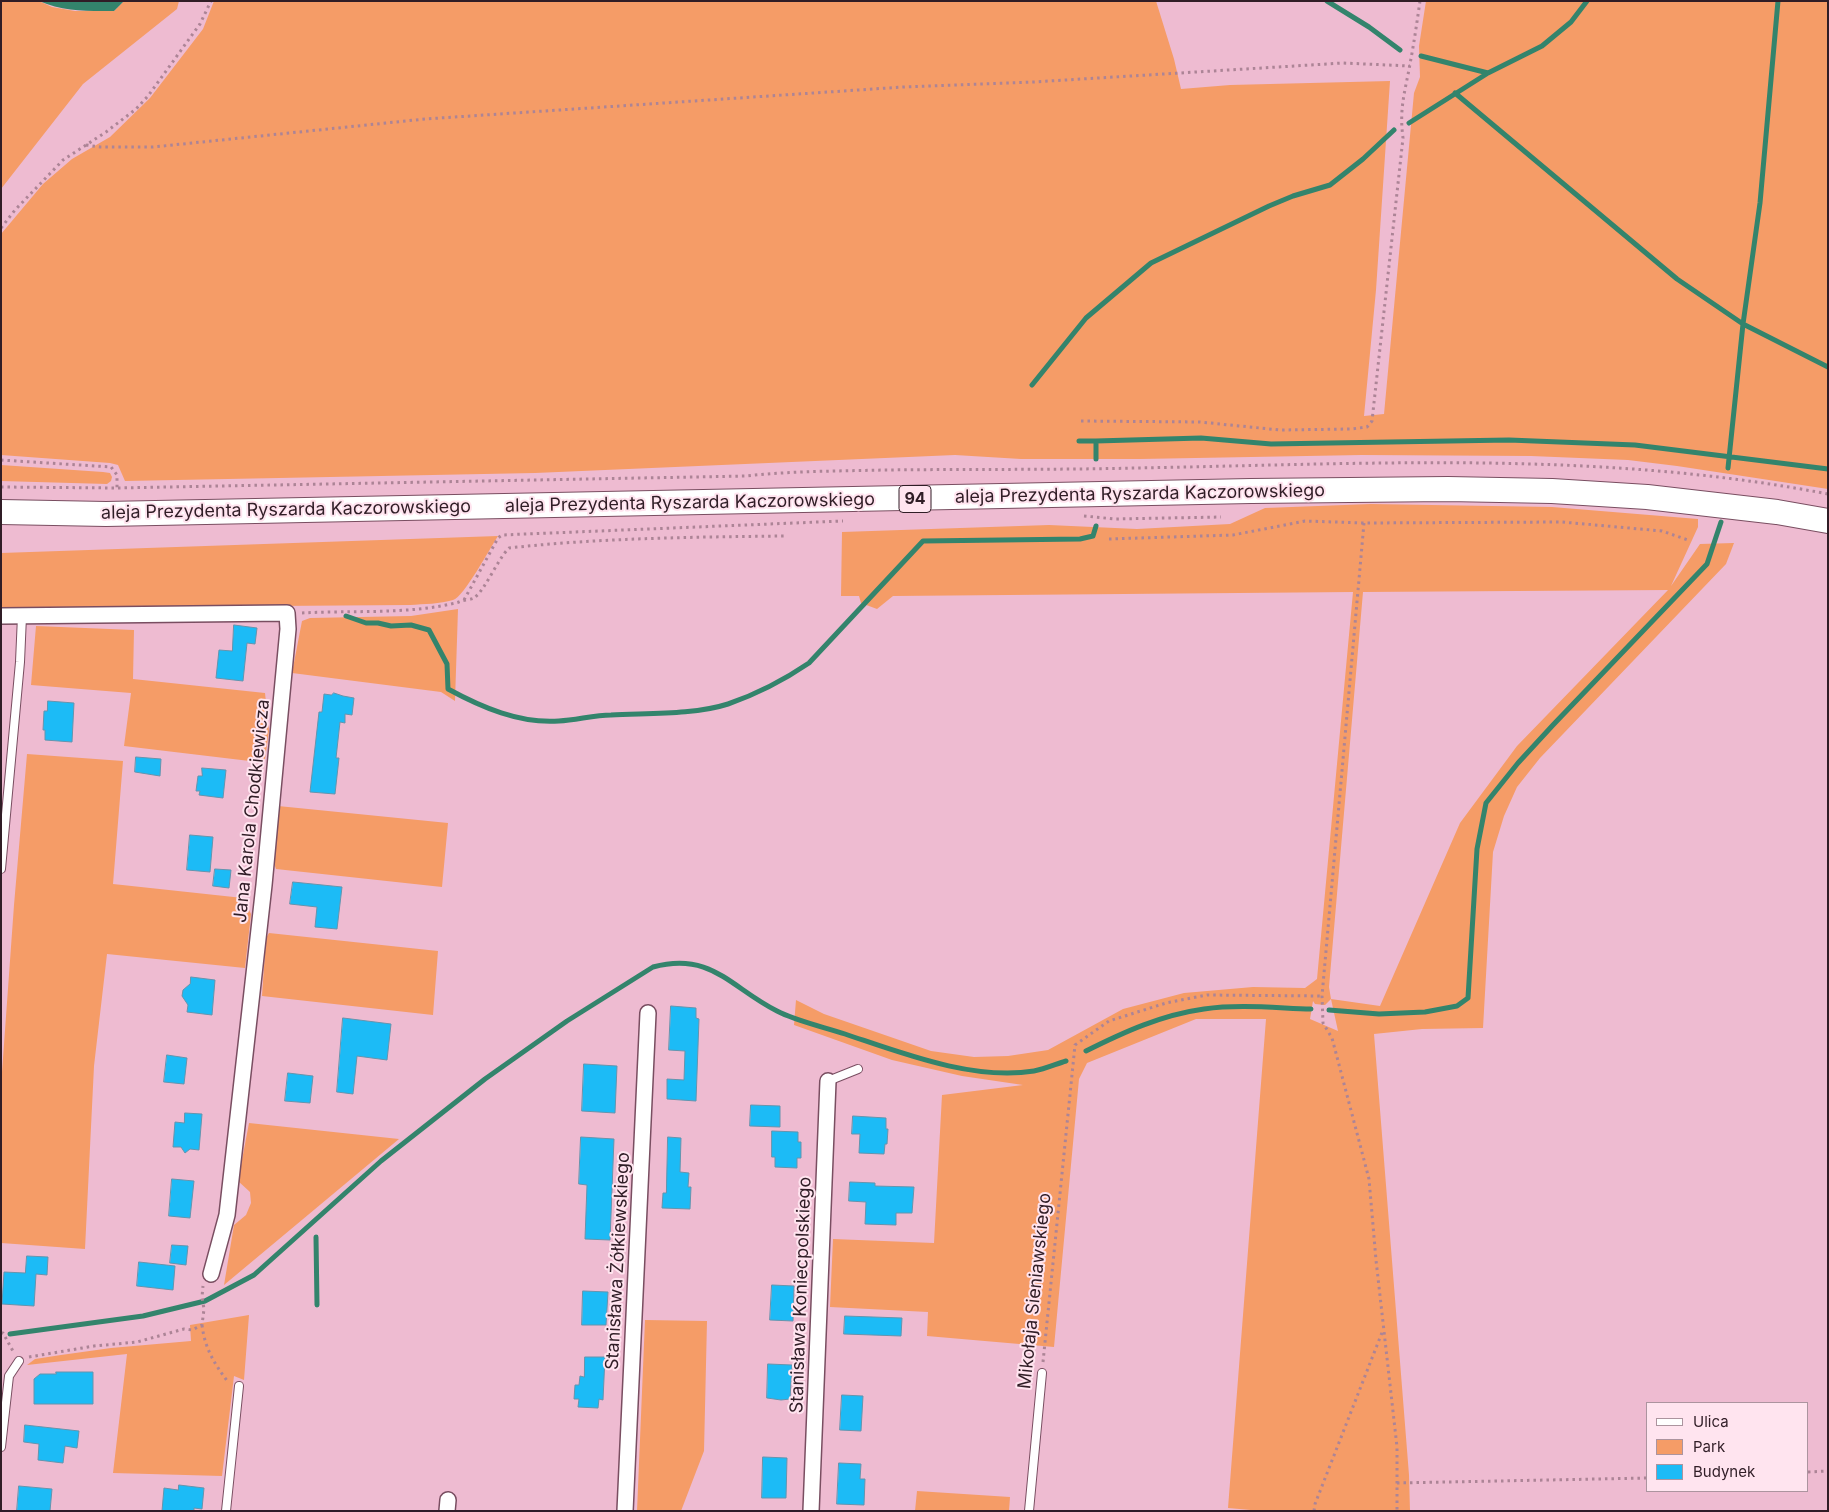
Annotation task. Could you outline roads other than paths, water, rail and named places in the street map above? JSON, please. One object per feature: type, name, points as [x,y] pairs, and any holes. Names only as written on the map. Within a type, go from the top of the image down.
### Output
[{"type":"main road","name":"aleja Prezydenta Ryszarda Kaczorowskiego","points":[[1,512],[116,514],[1251,491],[1448,489],[1552,491],[1647,496],[1777,512],[1828,521]]},
{"type":"street","name":"Jana Karola Chodkiewicza","points":[[22,616],[287,613],[288,629],[264,885],[227,1215],[211,1274]]},
{"type":"street","points":[[1,616],[22,616]]},
{"type":"street","name":"Stanisława Żółkiewskiego","points":[[625,1511],[648,1013]]},
{"type":"street","name":"Stanisława Koniecpolskiego","points":[[811,1511],[828,1081]]},
{"type":"lane","points":[[1,869],[20,662],[22,616]]},
{"type":"lane","points":[[828,1081],[858,1068]]},
{"type":"lane","points":[[1,1447],[9,1376],[19,1362]]},
{"type":"lane","name":"Mikołaja Sieniawskiego","points":[[1029,1511],[1042,1373]]},
{"type":"lane","points":[[226,1511],[239,1386]]},
{"type":"waterway","points":[[1327,1],[1369,27],[1400,50]]},
{"type":"waterway","points":[[1409,123],[1488,73],[1542,46],[1571,22],[1587,1]]},
{"type":"waterway","points":[[1728,468],[1743,324],[1760,203],[1778,1]]},
{"type":"waterway","points":[[1421,56],[1488,73]]},
{"type":"waterway","points":[[1455,93],[1677,279],[1743,324],[1828,367]]},
{"type":"waterway","points":[[1032,385],[1086,318],[1151,263],[1269,206],[1293,196],[1330,185],[1363,159],[1394,130]]},
{"type":"waterway","points":[[1096,441],[1201,438],[1271,444],[1509,440],[1635,445],[1828,469]]},
{"type":"waterway","points":[[1079,441],[1096,441],[1096,459]]},
{"type":"waterway","points":[[1329,1010],[1379,1014],[1425,1012],[1457,1006],[1468,998],[1477,849],[1486,803],[1518,763],[1553,725],[1707,564],[1721,522]]},
{"type":"waterway","points":[[346,616],[366,623],[391,626],[411,625],[429,630],[447,664],[448,689],[487,708],[515,717],[530,720],[559,721],[605,715],[700,710],[715,708],[749,696],[780,681],[809,663],[923,541],[1080,539],[1093,536],[1096,526]]},
{"type":"waterway","points":[[10,1334],[143,1316],[205,1301],[254,1275],[381,1161],[485,1079],[567,1021],[653,967],[673,963],[690,964],[706,968],[720,974],[761,1002],[785,1015],[914,1057],[962,1069],[1011,1073],[1034,1071],[1066,1061]]},
{"type":"waterway","points":[[1086,1051],[1143,1025],[1173,1015],[1204,1009],[1231,1007],[1311,1009]]},
{"type":"waterway","points":[[316,1237],[317,1305]]}]
